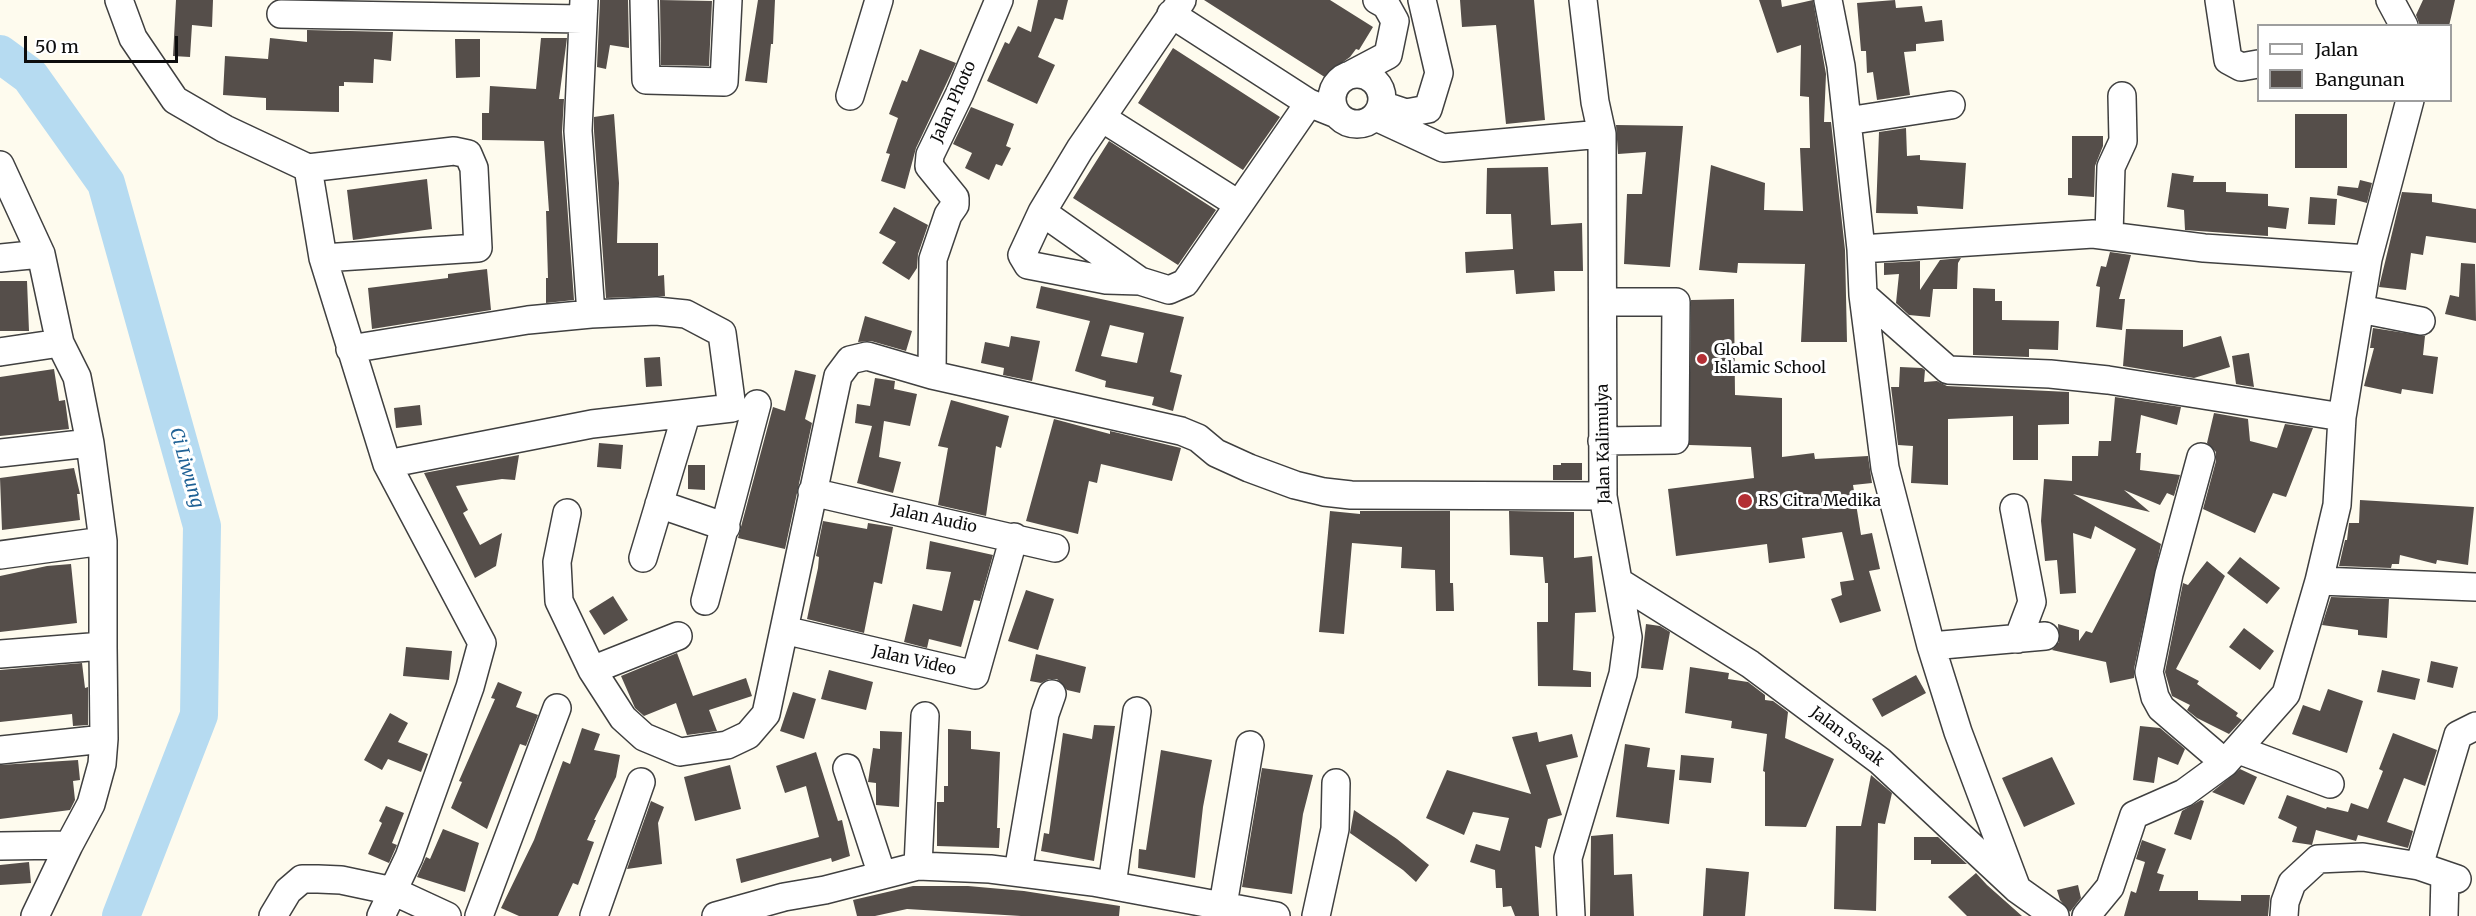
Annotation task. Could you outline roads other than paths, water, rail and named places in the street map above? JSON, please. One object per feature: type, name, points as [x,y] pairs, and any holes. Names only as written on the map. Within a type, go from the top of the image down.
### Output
[{"type":"street","points":[[119,0],[133,38],[175,100],[225,129],[308,168],[454,151],[468,154],[474,168],[478,248],[322,258]]},
{"type":"street","points":[[644,0],[646,80],[724,82],[728,0]]},
{"type":"street","points":[[850,96],[879,0]]},
{"type":"street","name":"Jalan Photo","points":[[932,375],[933,259],[948,215],[955,205],[955,198],[929,166],[930,155],[960,93],[999,0]]},
{"type":"street","points":[[1334,113],[1331,104],[1334,87],[1341,79],[1388,55],[1395,21],[1386,5],[1377,0]]},
{"type":"street","points":[[1379,111],[1406,113],[1428,109],[1439,73],[1422,0]]},
{"type":"street","name":"Jalan Kalimulya","points":[[1571,916],[1568,858],[1623,674],[1628,637],[1603,496],[1602,134],[1595,102],[1583,0]]},
{"type":"street","points":[[1828,0],[1841,66],[1861,249],[1863,296],[1885,468],[1931,646],[1958,732],[2017,889]]},
{"type":"street","points":[[2219,0],[2228,60],[2241,67],[2257,64]]},
{"type":"street","points":[[2390,0],[2403,24]]},
{"type":"street","points":[[281,14],[424,7],[583,9],[578,131],[591,314]]},
{"type":"street","points":[[1309,104],[1185,282],[1169,290],[1140,282],[1106,280],[1028,265],[1022,255],[1042,212],[1080,149],[1177,7],[1309,104],[1334,113],[1341,120],[1352,123],[1369,122],[1379,111],[1379,85],[1367,76],[1352,74]]},
{"type":"street","points":[[2109,235],[2111,167],[2123,141],[2122,96]]},
{"type":"street","points":[[2086,916],[2110,887],[2134,815],[2184,793],[2232,757],[2286,694],[2319,581],[2337,504],[2342,417],[2368,259],[2409,102]]},
{"type":"street","points":[[1847,121],[1951,105]]},
{"type":"street","points":[[1379,111],[1443,148],[1602,134]]},
{"type":"street","points":[[1102,118],[1238,204]]},
{"type":"street","points":[[0,165],[41,254],[60,343],[77,377],[90,442],[102,541],[104,739],[102,764],[91,804],[35,916]]},
{"type":"street","points":[[308,168],[322,258],[387,464],[482,643],[470,687],[409,857],[381,916]]},
{"type":"street","points":[[1042,212],[1140,282]]},
{"type":"street","points":[[1861,249],[2109,235],[2204,248],[2368,259]]},
{"type":"street","points":[[0,258],[41,254]]},
{"type":"street","points":[[1863,296],[1948,370],[2050,374],[2108,380],[2342,417]]},
{"type":"street","points":[[1602,441],[1675,441],[1676,302],[1604,302]]},
{"type":"street","points":[[2360,309],[2421,321]]},
{"type":"street","points":[[350,349],[528,320],[656,311],[686,314],[722,333],[732,408],[592,424],[387,464]]},
{"type":"street","points":[[0,352],[60,343]]},
{"type":"street","points":[[567,513],[557,562],[559,600],[592,670],[623,718],[644,737],[680,752],[727,745],[748,735],[766,714],[838,376],[850,360],[867,356],[932,375],[1181,431],[1198,438],[1216,453],[1249,468],[1295,485],[1324,492],[1363,495],[1603,496]]},
{"type":"street","points":[[705,601],[757,404]]},
{"type":"street","points":[[643,558],[686,415]]},
{"type":"street","points":[[0,453],[90,442]]},
{"type":"street","points":[[2200,457],[2169,574],[2149,672],[2155,697],[2161,708],[2232,757],[2330,784]]},
{"type":"street","name":"Jalan Audio","points":[[812,492],[1055,548]]},
{"type":"street","points":[[659,504],[726,527]]},
{"type":"street","points":[[2014,508],[2032,602],[2018,639]]},
{"type":"street","name":"Jalan Video","points":[[784,630],[975,675],[1014,537]]},
{"type":"street","points":[[0,555],[102,541]]},
{"type":"street","points":[[2319,581],[2476,587]]},
{"type":"street","name":"Jalan Sasak","points":[[1620,582],[1750,664],[1880,760],[2017,889],[2055,916]]},
{"type":"street","points":[[592,670],[678,636]]},
{"type":"street","points":[[1931,646],[2045,636]]},
{"type":"street","points":[[0,654],[102,646]]},
{"type":"street","points":[[1018,872],[1045,714],[1052,694]]},
{"type":"street","points":[[479,916],[557,708]]},
{"type":"street","points":[[1112,885],[1137,711]]},
{"type":"street","points":[[918,866],[925,716]]},
{"type":"street","points":[[2419,866],[2458,735],[2476,726]]},
{"type":"street","points":[[0,750],[104,739]]},
{"type":"street","points":[[1223,904],[1250,745]]},
{"type":"street","points":[[847,768],[882,875]]},
{"type":"street","points":[[594,916],[641,782]]},
{"type":"street","points":[[1316,916],[1335,829],[1336,783]]},
{"type":"street","points":[[0,846],[69,845]]},
{"type":"street","points":[[2283,916],[2285,902],[2292,884],[2318,859],[2363,857],[2419,866],[2451,877],[2444,916]]},
{"type":"street","points":[[716,916],[784,897],[825,890],[918,866],[1018,872],[1112,885],[1223,904],[1276,916]]},
{"type":"street","points":[[273,916],[288,891],[302,879],[341,880],[393,891],[447,916]]},
{"type":"waterway","name":"Ci Liwung","points":[[0,54],[30,76],[106,183],[202,526],[199,715],[121,916]]},
{"type":"place","name":"Global Islamic School","points":[[1702,359]]},
{"type":"place","name":"RS Citra Medika","points":[[1745,501]]}]
